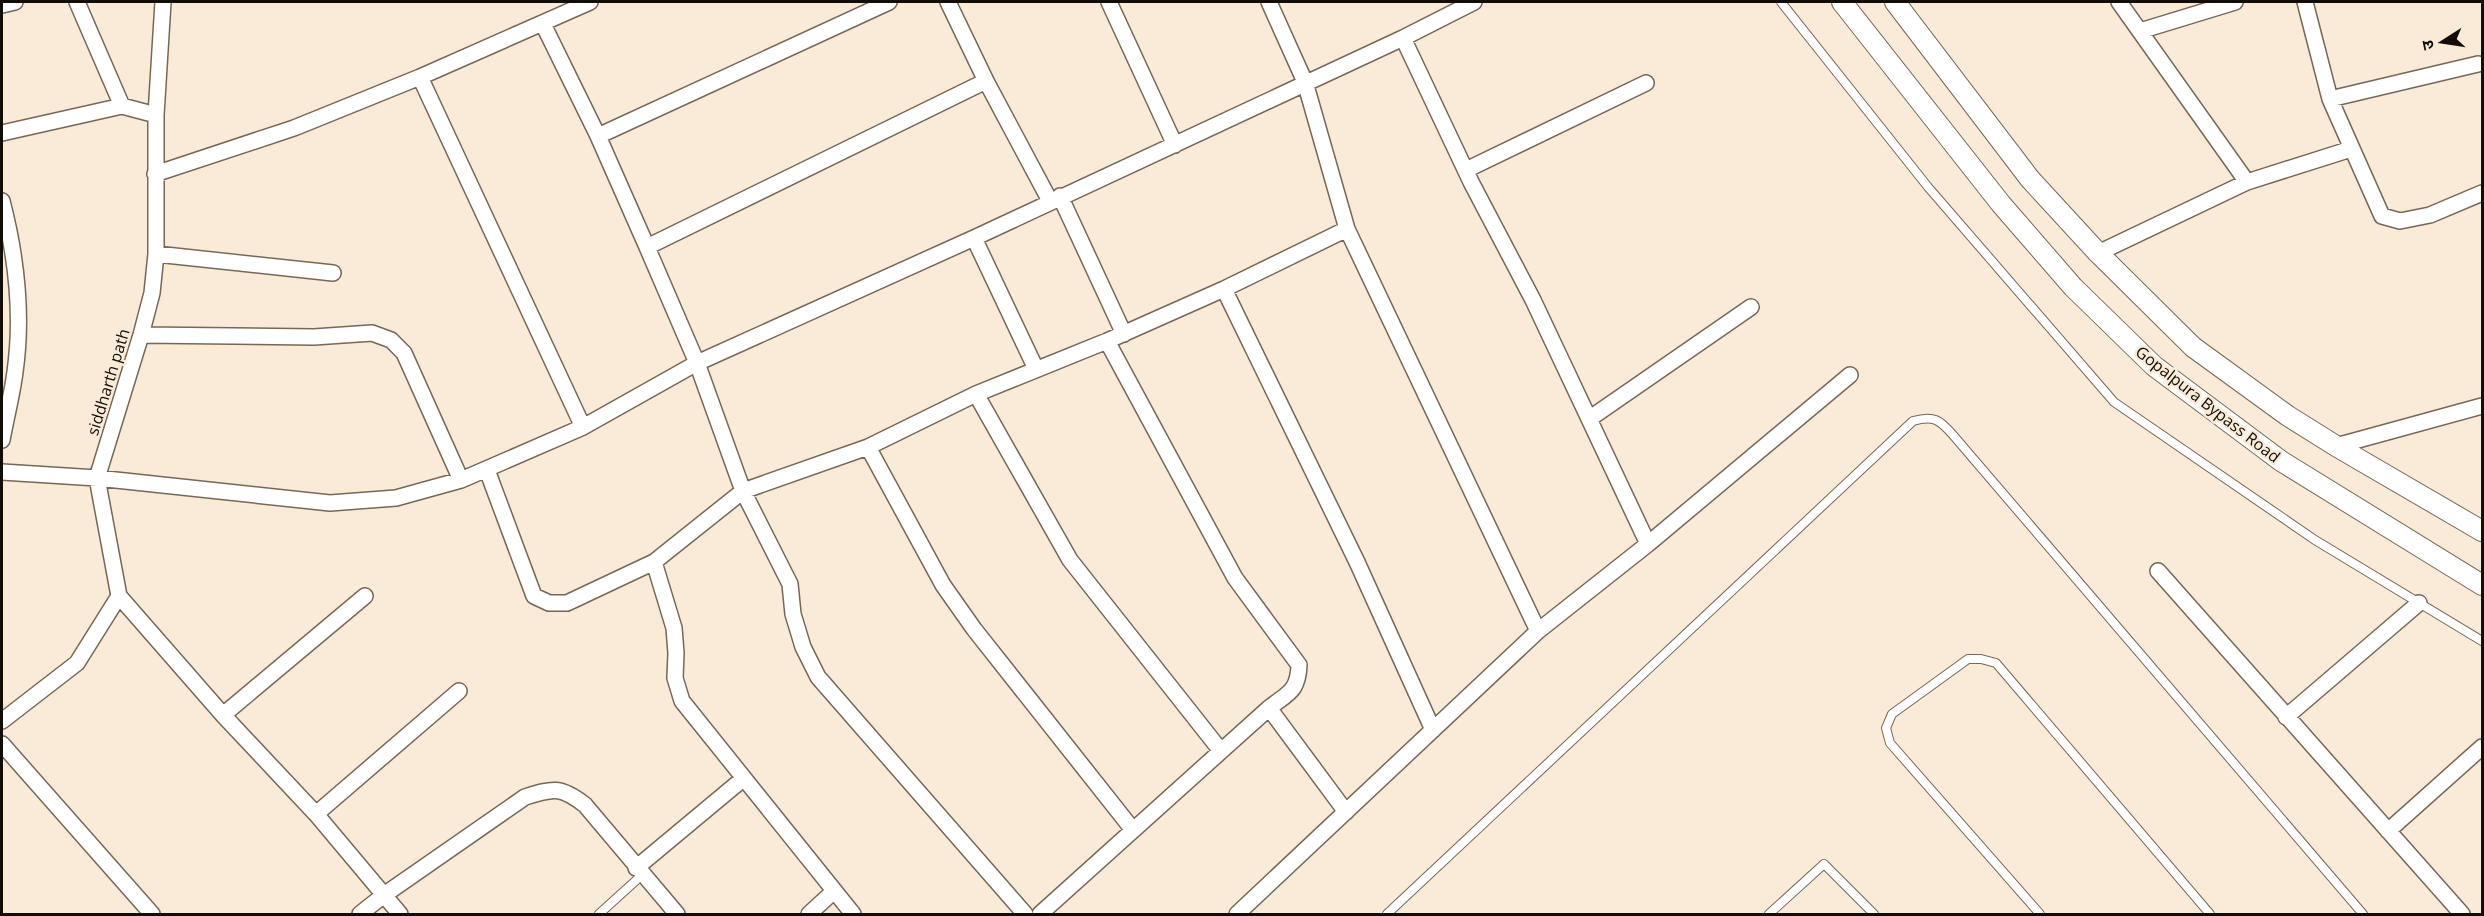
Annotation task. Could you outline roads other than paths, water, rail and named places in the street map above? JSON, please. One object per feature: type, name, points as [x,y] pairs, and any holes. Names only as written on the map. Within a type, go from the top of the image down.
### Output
[{"type":"street","points":[[2,4],[15,2]]},
{"type":"street","points":[[77,2],[122,106]]},
{"type":"street","name":"siddharth path","points":[[119,596],[97,478],[152,293],[156,254],[156,114],[163,2]]},
{"type":"street","points":[[155,174],[294,128],[420,77],[590,2]]},
{"type":"street","points":[[598,136],[889,2]]},
{"type":"street","points":[[948,2],[986,81],[1055,199],[1124,334]]},
{"type":"street","points":[[1108,2],[1175,144]]},
{"type":"street","points":[[1269,2],[1305,82],[1347,229],[1538,631]]},
{"type":"street","points":[[2,472],[97,478],[330,503],[396,498],[461,480],[583,427],[697,363],[974,238],[1403,38],[1474,2]]},
{"type":"street","name":"Gopalpura Bypass Road","points":[[1842,2],[2001,204],[2073,287],[2154,366],[2281,461],[2482,585]]},
{"type":"street","points":[[1895,2],[2030,179],[2098,253],[2193,347],[2288,416],[2482,531]]},
{"type":"street","points":[[2119,2],[2247,182]]},
{"type":"street","points":[[2140,31],[2235,2]]},
{"type":"street","points":[[2305,2],[2330,99],[2382,216],[2400,221],[2430,215],[2482,193]]},
{"type":"street","points":[[543,24],[598,136],[697,363],[743,490],[790,584],[793,614],[803,647],[818,677],[1026,915]]},
{"type":"street","points":[[1403,38],[1466,170],[1533,300],[1648,544]]},
{"type":"street","points":[[2330,99],[2478,64]]},
{"type":"street","points":[[420,77],[583,427]]},
{"type":"street","points":[[647,247],[986,81]]},
{"type":"street","points":[[1466,170],[1646,83]]},
{"type":"street","points":[[2,133],[122,106],[156,114]]},
{"type":"street","points":[[2098,253],[2247,182],[2351,149]]},
{"type":"street","points":[[2,201],[19,310],[15,372],[2,440]]},
{"type":"street","points":[[487,470],[534,596],[549,603],[567,603],[654,562],[743,490],[868,447],[976,394],[1124,334],[1224,289],[1347,229]]},
{"type":"street","points":[[974,238],[1036,369]]},
{"type":"street","points":[[156,254],[333,273]]},
{"type":"street","points":[[1224,289],[1357,562],[1433,730]]},
{"type":"street","points":[[1589,419],[1750,307]]},
{"type":"street","points":[[141,335],[314,337],[372,333],[391,340],[404,353],[461,480]]},
{"type":"street","points":[[1040,915],[1269,708],[1296,687],[1299,665],[1235,578],[1107,341]]},
{"type":"street","points":[[1237,915],[1538,631],[1648,544],[1850,375]]},
{"type":"street","points":[[976,394],[1070,560],[1221,751]]},
{"type":"street","points":[[2336,446],[2482,406]]},
{"type":"street","points":[[868,447],[943,585],[974,629],[1134,830]]},
{"type":"street","points":[[654,562],[674,628],[675,678],[682,701],[853,915]]},
{"type":"street","points":[[2158,571],[2462,915]]},
{"type":"street","points":[[2,721],[77,663],[119,596],[223,715],[316,814],[400,915]]},
{"type":"street","points":[[223,715],[365,596]]},
{"type":"street","points":[[2286,717],[2419,603]]},
{"type":"street","points":[[316,814],[459,690]]},
{"type":"street","points":[[1269,708],[1346,812]]},
{"type":"street","points":[[2,744],[152,915]]},
{"type":"street","points":[[2388,831],[2482,747]]},
{"type":"street","points":[[639,872],[744,778]]},
{"type":"street","points":[[360,915],[525,797],[546,790],[567,791],[585,805],[676,915]]},
{"type":"street","points":[[809,915],[834,891]]},
{"type":"lane","points":[[1781,2],[1928,187],[2114,402],[2315,540],[2482,641]]},
{"type":"lane","points":[[1387,915],[1913,421],[1927,417],[1942,423],[1953,435],[2363,915]]},
{"type":"lane","points":[[2040,915],[1890,743],[1886,728],[1892,714],[1968,659],[1981,659],[1996,663],[2210,915]]},
{"type":"lane","points":[[1769,915],[1824,864],[1874,915]]},
{"type":"lane","points":[[599,915],[639,872]]}]
